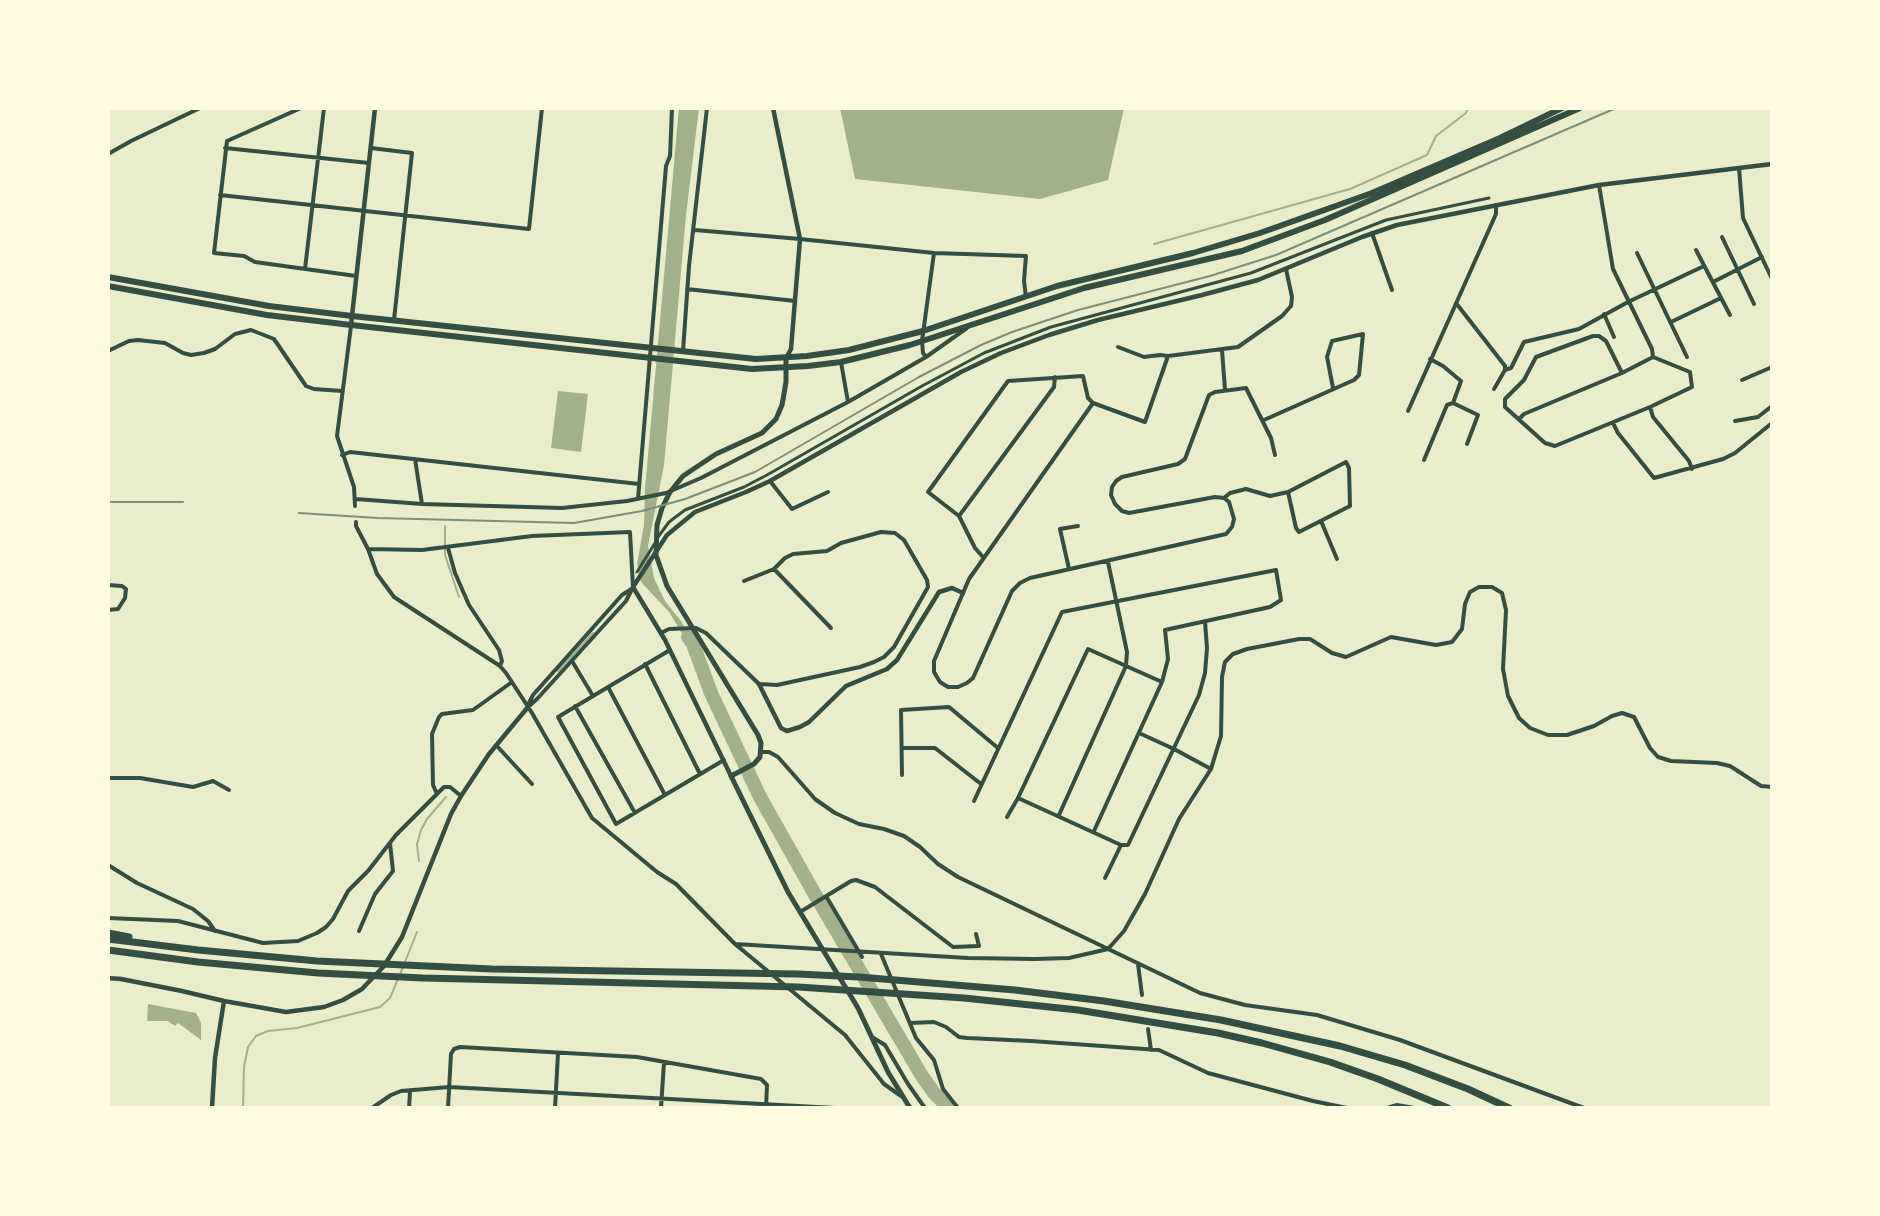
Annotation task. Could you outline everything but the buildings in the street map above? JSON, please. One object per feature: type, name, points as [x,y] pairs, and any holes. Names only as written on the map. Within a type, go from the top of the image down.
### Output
[{"type":"highway","points":[[108,277],[269,306],[352,316],[652,349],[756,359],[786,358],[849,350],[923,331],[1057,286],[1227,243],[1327,210],[1500,138],[1562,108]]},
{"type":"highway","points":[[108,286],[256,313],[752,369],[841,362],[922,341],[1084,288],[1242,251],[1325,220],[1580,108]]},
{"type":"highway","points":[[108,933],[171,947]]},
{"type":"highway","points":[[108,939],[317,961],[423,966],[798,975],[965,986],[1104,1001],[1264,1028],[1340,1046],[1406,1065],[1509,1108]]},
{"type":"highway","points":[[108,950],[265,968],[423,978],[798,987],[964,998],[1124,1017],[1251,1040],[1330,1062],[1448,1108]]},
{"type":"main road","points":[[786,358],[782,405],[776,419],[762,433],[716,454],[683,476],[670,492],[662,508],[655,541],[659,567],[667,586],[759,735],[760,757],[754,764],[734,775],[802,911],[858,1008],[910,1108]]},
{"type":"street","points":[[108,154],[200,108]]},
{"type":"street","points":[[301,108],[227,141],[214,253],[244,256],[255,262],[356,276]]},
{"type":"street","points":[[305,269],[324,108]]},
{"type":"street","points":[[355,506],[352,478],[337,436],[375,108]]},
{"type":"street","points":[[220,195],[529,229],[543,108]]},
{"type":"street","points":[[640,498],[639,484],[666,166],[670,156],[672,108]]},
{"type":"street","points":[[681,351],[707,108]]},
{"type":"street","points":[[773,108],[800,239],[790,349],[786,358]]},
{"type":"street","points":[[225,148],[369,163]]},
{"type":"street","points":[[370,148],[412,153],[394,320]]},
{"type":"street","points":[[108,978],[274,1011],[303,1012],[324,1007],[343,1000],[362,989],[384,966],[402,937],[450,814],[461,796],[496,745],[528,707],[626,601],[667,535],[676,526],[694,512],[770,481],[924,391],[1001,353],[1098,320],[1257,280],[1397,225],[1599,185],[1772,164]]},
{"type":"street","points":[[1739,168],[1743,218],[1772,279]]},
{"type":"street","points":[[1599,185],[1613,269],[1652,349],[1653,357]]},
{"type":"street","points":[[637,572],[662,531],[669,522],[685,510],[744,487],[767,475],[984,353],[1051,327],[1251,273],[1386,220],[1489,198]]},
{"type":"street","points":[[1408,411],[1496,214],[1496,204]]},
{"type":"street","points":[[695,230],[934,254],[1026,256],[1024,281],[1026,297]]},
{"type":"street","points":[[1372,233],[1392,290]]},
{"type":"street","points":[[1722,237],[1754,304]]},
{"type":"street","points":[[1696,250],[1730,315]]},
{"type":"street","points":[[1637,253],[1687,357]]},
{"type":"street","points":[[926,357],[923,353],[922,341],[934,254]]},
{"type":"street","points":[[1713,282],[1762,257]]},
{"type":"street","points":[[1494,389],[1505,370],[1511,368],[1524,342],[1579,329],[1628,302],[1704,266]]},
{"type":"street","points":[[1119,347],[1144,357],[1238,347],[1282,316],[1291,306],[1292,297],[1286,269]]},
{"type":"street","points":[[687,290],[795,301]]},
{"type":"street","points":[[1671,322],[1721,298]]},
{"type":"street","points":[[1456,303],[1505,366],[1505,370]]},
{"type":"street","points":[[1604,315],[1614,337]]},
{"type":"street","points":[[356,500],[562,508],[666,493],[701,478],[848,402],[926,357],[968,326]]},
{"type":"street","points":[[108,351],[129,341],[138,340],[165,343],[191,355],[215,349],[235,334],[251,330],[274,339],[306,386],[314,389],[342,391]]},
{"type":"street","points":[[1264,420],[1354,380],[1359,375],[1362,334],[1332,341],[1327,357],[1333,388]]},
{"type":"street","points":[[1519,419],[1524,414],[1622,373],[1653,357],[1690,372],[1692,387],[1613,423],[1555,446],[1545,443],[1505,407],[1505,399],[1524,380],[1536,357],[1593,336],[1599,336],[1606,341],[1622,373]]},
{"type":"street","points":[[1222,350],[1225,390]]},
{"type":"street","points":[[983,557],[975,548],[959,516],[928,492],[1008,381],[1083,376],[1088,398],[1093,403],[1145,422],[1168,356]]},
{"type":"street","points":[[1430,359],[1443,366],[1461,381],[1453,403]]},
{"type":"street","points":[[841,362],[848,402]]},
{"type":"street","points":[[1742,380],[1772,367]]},
{"type":"street","points":[[959,516],[1054,387],[1055,377]]},
{"type":"street","points":[[1093,403],[983,557],[963,593],[934,661],[934,672],[940,682],[948,687],[958,687],[973,678],[1012,591],[1020,583],[1030,578],[1226,534],[1232,527],[1234,519],[1229,502],[1224,498],[1215,497],[1130,513],[1122,511],[1115,504],[1111,495],[1112,487],[1122,477],[1178,464],[1185,459],[1209,395],[1225,390],[1246,388],[1264,420],[1275,455]]},
{"type":"street","points":[[1424,460],[1447,405],[1453,403],[1478,415],[1467,444]]},
{"type":"street","points":[[1735,421],[1758,417],[1772,406]]},
{"type":"street","points":[[1650,407],[1653,417],[1689,461],[1692,469]]},
{"type":"street","points":[[1613,423],[1618,433],[1654,478],[1723,459],[1735,453],[1772,423]]},
{"type":"street","points":[[342,454],[350,452],[639,484]]},
{"type":"street","points":[[415,459],[422,504]]},
{"type":"street","points":[[1224,498],[1230,493],[1246,489],[1270,496],[1288,492],[1346,462],[1349,468],[1350,507],[1299,532],[1296,528],[1288,492]]},
{"type":"street","points":[[770,481],[792,509],[828,492]]},
{"type":"street","points":[[1321,521],[1337,559]]},
{"type":"street","points":[[356,522],[377,574],[394,597],[500,666],[528,707],[591,818],[676,885],[735,944],[845,1035],[884,1084],[902,1096]]},
{"type":"street","points":[[1069,569],[1060,529],[1078,526]]},
{"type":"street","points":[[744,581],[774,569],[792,554],[820,552],[841,543],[888,531],[904,540],[927,580],[928,587],[894,647],[884,657],[860,668],[837,673],[777,685],[759,684]]},
{"type":"street","points":[[368,549],[422,550],[532,536],[630,532],[633,587],[664,632],[670,650],[724,760],[734,775]]},
{"type":"street","points":[[448,548],[455,573],[469,605],[499,650],[502,661],[500,666]]},
{"type":"street","points":[[1059,815],[1126,666],[1126,652],[1108,561]]},
{"type":"street","points":[[774,569],[831,628]]},
{"type":"street","points":[[974,801],[1062,612],[1276,570],[1281,600],[1270,607],[1165,630],[1168,659],[1162,682],[1094,831]]},
{"type":"street","points":[[108,585],[122,586],[126,589],[125,598],[118,609],[108,610]]},
{"type":"street","points":[[528,707],[533,695],[622,595],[633,587]]},
{"type":"street","points":[[735,944],[881,954],[1035,959],[1069,958],[1108,949],[1124,931],[1145,894],[1179,819],[1210,769],[1221,736],[1222,677],[1225,662],[1233,654],[1299,639],[1311,639],[1332,653],[1346,657],[1391,637],[1436,645],[1452,642],[1462,629],[1465,604],[1470,592],[1479,587],[1491,587],[1502,593],[1506,610],[1503,669],[1508,696],[1519,718],[1530,728],[1548,735],[1567,735],[1622,713],[1634,717],[1650,748],[1658,758],[1730,765],[1761,786],[1772,787]]},
{"type":"street","points":[[664,632],[696,628],[706,633],[759,684],[781,728],[787,731],[809,722],[846,686],[887,669],[897,660],[939,592],[952,588],[963,593]]},
{"type":"street","points":[[1018,798],[1121,845],[1128,845],[1199,695],[1205,673],[1207,648],[1205,622]]},
{"type":"street","points":[[1007,817],[1088,649],[1162,682]]},
{"type":"street","points":[[670,650],[558,717],[616,824],[724,760]]},
{"type":"street","points":[[572,661],[593,696]]},
{"type":"street","points":[[645,664],[700,774]]},
{"type":"street","points":[[438,794],[433,785],[432,734],[439,717],[442,714],[472,710],[512,682]]},
{"type":"street","points":[[608,687],[665,795]]},
{"type":"street","points":[[575,706],[635,813]]},
{"type":"street","points":[[902,775],[901,710],[949,707],[998,748]]},
{"type":"street","points":[[1139,734],[1210,769]]},
{"type":"street","points":[[496,745],[532,784]]},
{"type":"street","points":[[902,748],[935,748],[981,784]]},
{"type":"street","points":[[760,752],[768,752],[778,758],[815,799],[835,813],[859,824],[903,836],[958,877],[1200,993],[1245,1005],[1328,1018],[1400,1040],[1584,1108]]},
{"type":"street","points":[[108,778],[140,778],[193,787],[213,780],[229,789]]},
{"type":"street","points":[[108,918],[178,921],[263,943],[298,940],[326,927],[333,919],[348,891],[368,871],[396,835],[444,787],[450,787],[461,796]]},
{"type":"street","points":[[359,931],[375,894],[393,871],[390,843]]},
{"type":"street","points":[[1105,878],[1121,845]]},
{"type":"street","points":[[108,865],[137,883],[193,909],[208,921],[215,932]]},
{"type":"street","points":[[802,911],[851,881],[863,881],[875,887],[953,947],[979,946],[976,934]]},
{"type":"street","points":[[825,897],[862,957]]},
{"type":"street","points":[[881,954],[916,1038],[934,1060],[943,1089],[958,1108]]},
{"type":"street","points":[[1138,964],[1142,995]]},
{"type":"street","points":[[212,1108],[216,1052],[224,1001]]},
{"type":"street","points":[[910,1023],[934,1022],[946,1027],[959,1037],[967,1038],[1159,1050],[1208,1073],[1347,1108]]},
{"type":"street","points":[[1148,1029],[1151,1050]]},
{"type":"street","points":[[872,1037],[885,1045],[914,1095],[925,1108]]},
{"type":"street","points":[[448,1108],[451,1054],[457,1048],[637,1057],[763,1080],[767,1085],[766,1106]]},
{"type":"street","points":[[555,1108],[558,1053]]},
{"type":"street","points":[[661,1108],[664,1062]]},
{"type":"street","points":[[372,1108],[391,1095],[401,1092],[449,1087],[835,1108]]},
{"type":"street","points":[[410,1092],[410,1108]]},
{"type":"street","points":[[1387,1108],[1397,1105],[1414,1108]]},
{"type":"shaded area","points":[[679,108],[699,108],[686,215],[664,465],[648,546],[654,578],[665,601],[681,621],[694,643],[696,653],[669,612],[641,582],[637,564],[644,525],[645,489]]},
{"type":"shaded area","points":[[840,108],[1124,108],[1108,180],[1040,199],[855,179]]},
{"type":"shaded area","points":[[558,391],[588,394],[581,452],[551,448]]},
{"type":"shaded area","points":[[148,1004],[196,1013],[201,1023],[201,1040],[178,1023],[175,1026],[168,1021],[147,1021]]},
{"type":"waterway","points":[[1154,244],[1350,189],[1427,155],[1436,136],[1466,113],[1468,108]]},
{"type":"waterway","points":[[445,526],[445,555],[459,597]]},
{"type":"waterway","points":[[558,671],[593,633]]},
{"type":"waterway","points":[[688,637],[693,644],[711,693],[760,797],[922,1076],[949,1108]]},
{"type":"waterway","points":[[419,861],[417,844],[421,830],[427,819],[446,797]]},
{"type":"waterway","points":[[405,962],[417,932]]},
{"type":"waterway","points":[[243,1108],[244,1067],[248,1047],[256,1036],[268,1031],[297,1028],[380,1007],[390,998],[403,967]]},
{"type":"railway","points":[[299,513],[378,518],[574,523],[642,511],[685,499],[755,472],[919,377],[981,345],[1078,310],[1210,276],[1276,255],[1616,108]]},
{"type":"railway","points":[[108,502],[183,502]]}]
